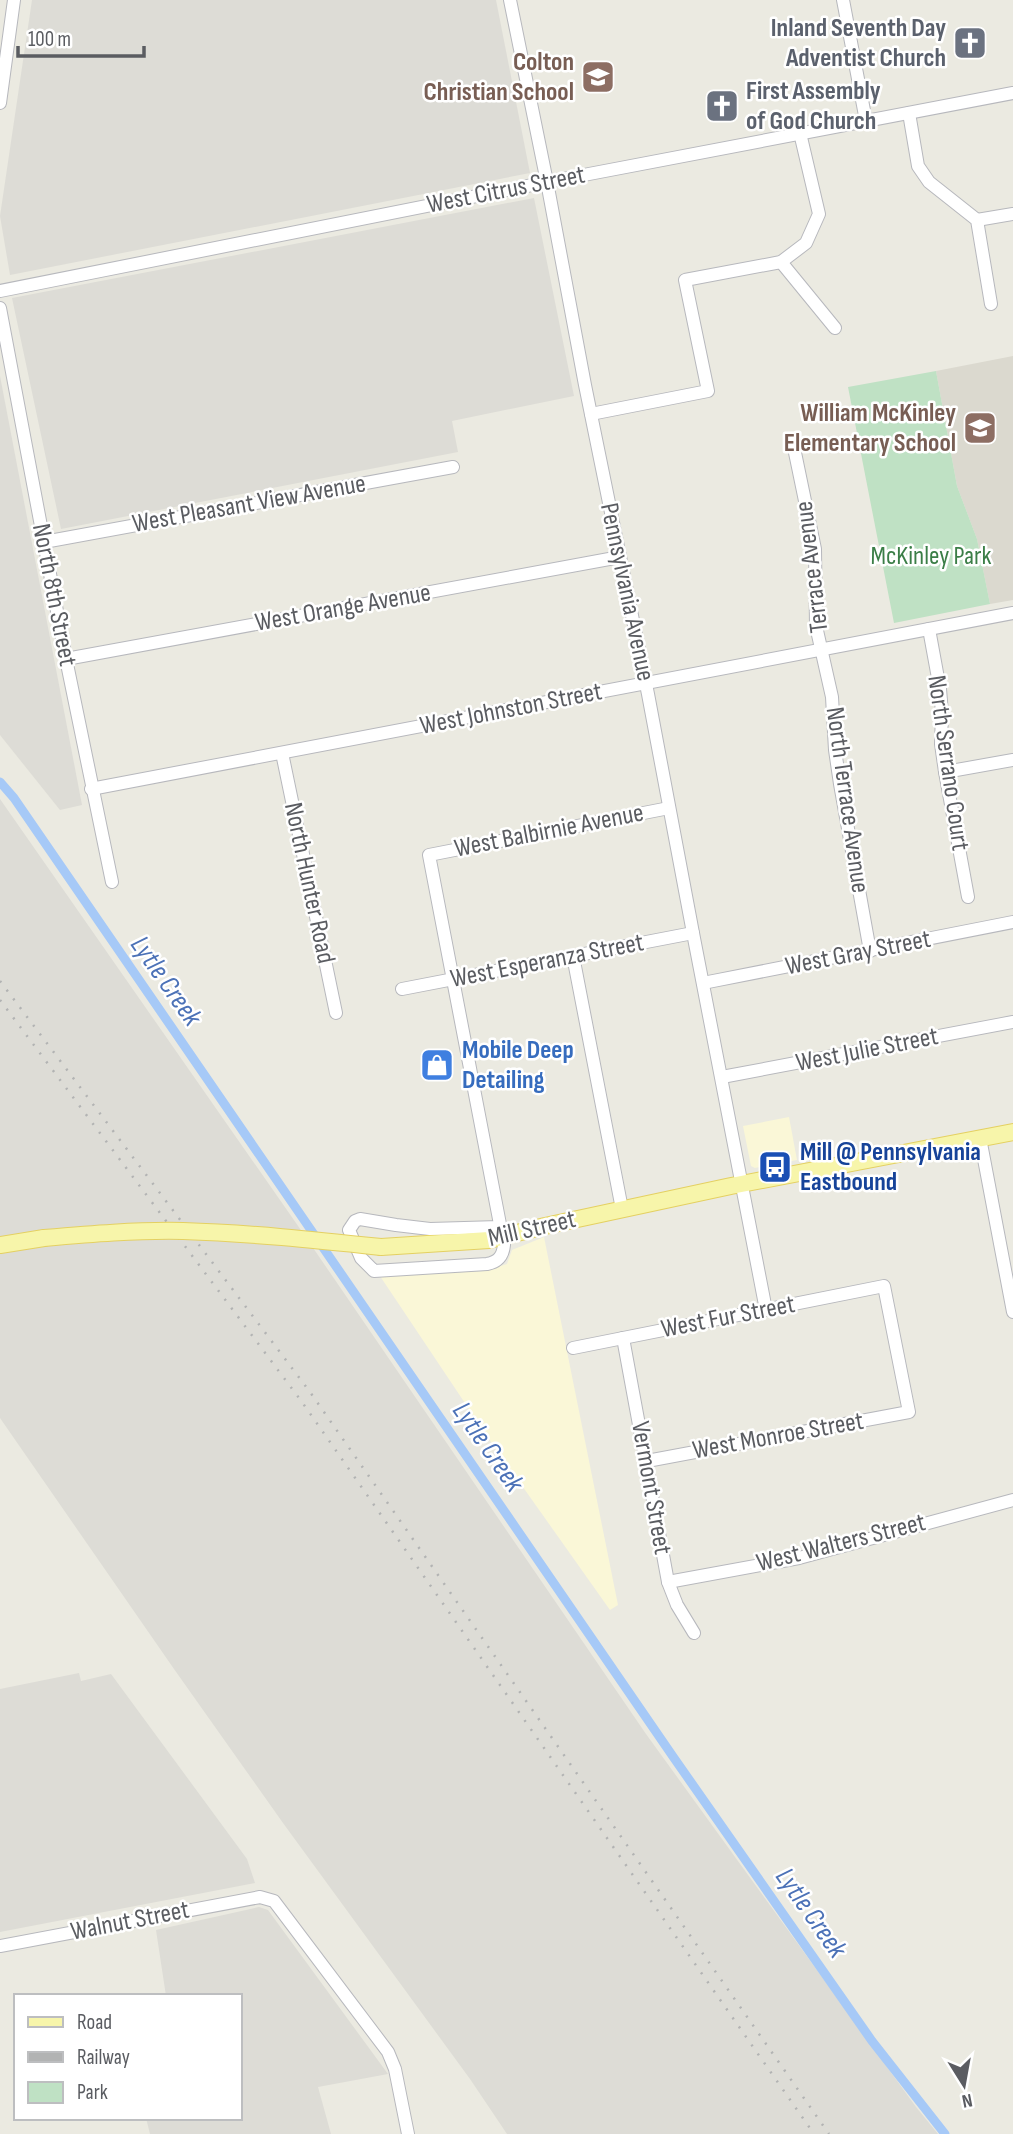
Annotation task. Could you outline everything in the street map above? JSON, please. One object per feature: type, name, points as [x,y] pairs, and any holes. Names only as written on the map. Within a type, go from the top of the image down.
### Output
[{"type":"main road","name":"Mill Street","points":[[0,1245],[97,1233],[182,1231],[381,1247],[489,1240],[500,1232],[1013,1132]]},
{"type":"street","points":[[0,103],[14,0]]},
{"type":"street","name":"Pennsylvania Avenue","points":[[510,0],[646,683],[766,1310]]},
{"type":"street","points":[[843,0],[866,121]]},
{"type":"street","name":"West Citrus Street","points":[[0,291],[1013,93]]},
{"type":"street","points":[[909,113],[918,166],[929,182],[977,220],[991,304]]},
{"type":"street","points":[[591,414],[708,391],[685,280],[781,262],[806,243],[819,214],[800,133]]},
{"type":"street","points":[[977,220],[1013,214]]},
{"type":"street","points":[[781,262],[835,328]]},
{"type":"street","name":"North 8th Street","points":[[0,308],[111,882]]},
{"type":"street","name":"Terrace Avenue","points":[[793,443],[815,549],[815,609],[822,649]]},
{"type":"street","name":"West Pleasant View Avenue","points":[[44,542],[453,467]]},
{"type":"street","name":"West Orange Avenue","points":[[66,659],[620,557]]},
{"type":"street","name":"West Johnston Street","points":[[91,789],[1013,613]]},
{"type":"street","name":"North Serrano Court","points":[[929,629],[940,689],[941,744],[945,772],[968,897]]},
{"type":"street","name":"North Terrace Avenue","points":[[822,649],[832,697],[840,784],[870,951]]},
{"type":"street","name":"North Hunter Road","points":[[282,752],[336,1013]]},
{"type":"street","points":[[945,772],[1013,760]]},
{"type":"street","name":"West Balbirnie Avenue","points":[[452,980],[429,855],[669,808]]},
{"type":"street","name":"West Gray Street","points":[[703,983],[1013,922]]},
{"type":"street","name":"West Esperanza Street","points":[[402,989],[693,933]]},
{"type":"street","points":[[573,956],[622,1209]]},
{"type":"street","points":[[452,980],[504,1245],[501,1256],[494,1263],[374,1271],[361,1258],[349,1230],[355,1221],[360,1219],[396,1226],[500,1232]]},
{"type":"street","name":"West Julie Street","points":[[722,1077],[1013,1021]]},
{"type":"street","points":[[979,1138],[1013,1312]]},
{"type":"street","name":"West Fur Street","points":[[573,1348],[884,1286],[909,1412]]},
{"type":"street","name":"Vermont Street","points":[[623,1338],[668,1582],[677,1605],[694,1633]]},
{"type":"street","name":"West Monroe Street","points":[[647,1461],[909,1412]]},
{"type":"street","name":"West Walters Street","points":[[668,1582],[809,1555],[1013,1500]]},
{"type":"street","name":"Walnut Street","points":[[0,1946],[260,1897],[274,1900],[388,2052],[395,2069],[408,2134]]},
{"type":"shaded area","points":[[32,0],[496,0],[530,173],[10,275],[0,216]]},
{"type":"shaded area","points":[[534,198],[574,396],[452,421],[458,452],[61,529],[12,298]]},
{"type":"shaded area","name":"William McKinley Elementary School","points":[[1013,356],[1013,600],[990,604],[977,539],[957,486],[936,371]]},
{"type":"shaded area","points":[[0,376],[82,805],[60,810],[0,735]]},
{"type":"shaded area","points":[[0,799],[296,1223],[646,1734],[938,2134],[507,2134],[174,1669],[0,1418]]},
{"type":"shaded area","points":[[789,1117],[797,1160],[755,1168],[751,1166],[743,1126]]},
{"type":"shaded area","points":[[544,1237],[618,1605],[610,1610],[491,1442],[380,1276],[485,1271],[507,1264],[512,1250]]},
{"type":"shaded area","points":[[79,1673],[81,1681],[111,1674],[247,1859],[255,1883],[0,1932],[0,1689]]},
{"type":"shaded area","points":[[259,1907],[268,1910],[388,2074],[318,2087],[331,2134],[150,2134],[146,2120],[242,2120],[242,1994],[166,1994],[156,1930]]},
{"type":"green space","name":"McKinley Park","points":[[936,371],[957,486],[977,539],[990,604],[894,623],[848,387]]},
{"type":"waterway","name":"Lytle Creek","points":[[0,782],[14,798],[674,1758],[872,2041],[945,2134]]},
{"type":"railway","points":[[0,981],[310,1392],[829,2134]]},
{"type":"railway","points":[[0,1000],[302,1402],[814,2134]]},
{"type":"place","name":"Inland Seventh Day Adventist Church","points":[[970,43]]},
{"type":"place","name":"Colton Christian School","points":[[598,77]]},
{"type":"place","name":"First Assembly of God Church","points":[[722,106]]},
{"type":"place","name":"William McKinley Elementary School","points":[[980,428]]},
{"type":"place","name":"Mobile Deep Detailing","points":[[437,1065]]},
{"type":"place","name":"Mill @ Pennsylvania Eastbound","points":[[775,1167]]}]
